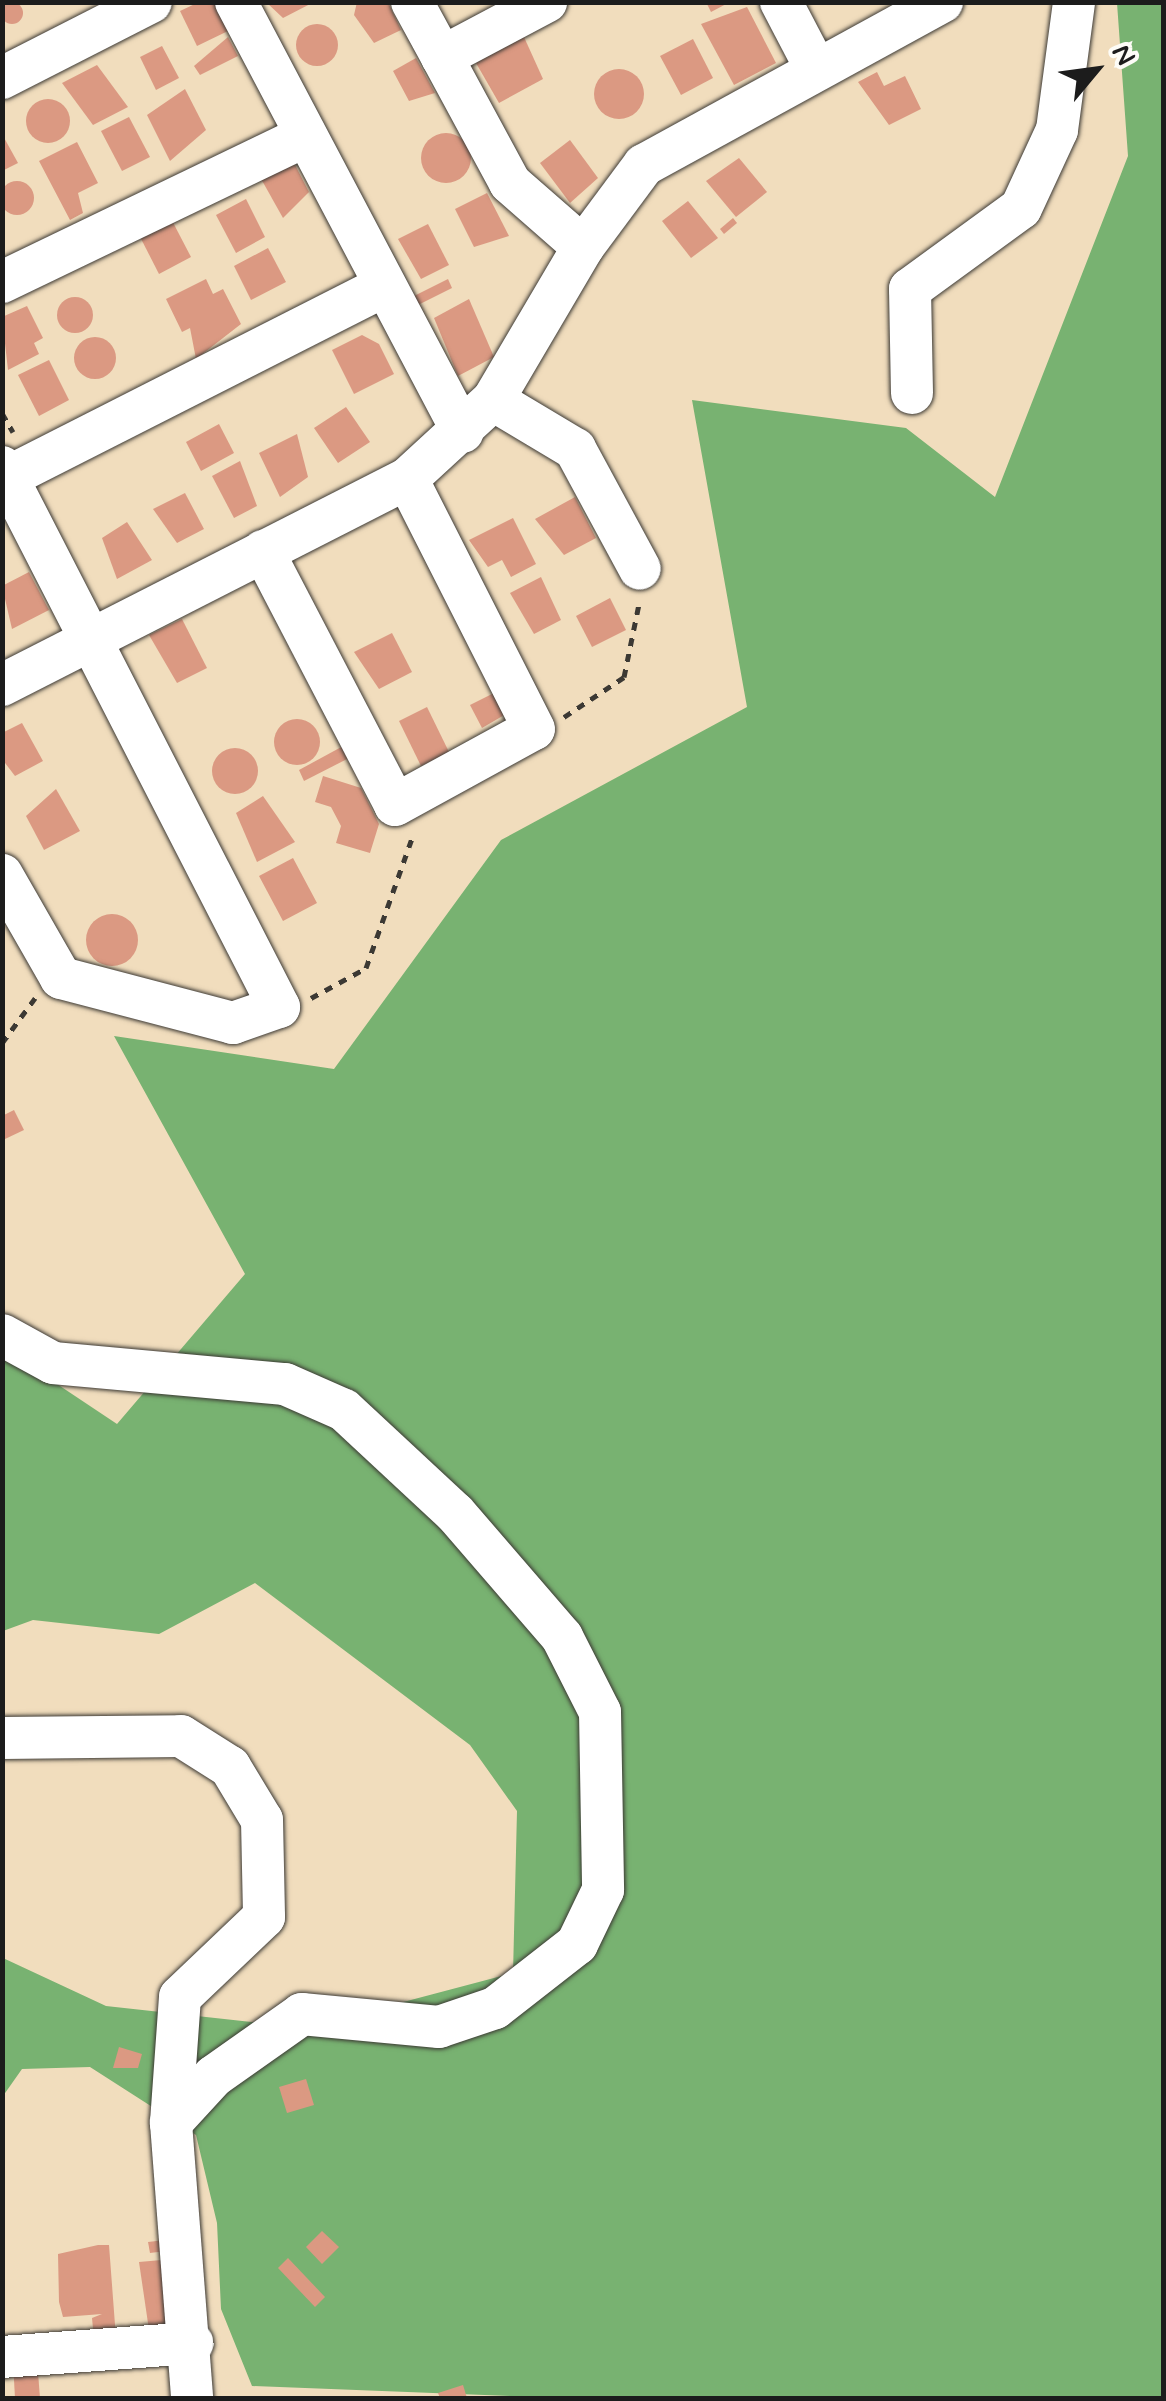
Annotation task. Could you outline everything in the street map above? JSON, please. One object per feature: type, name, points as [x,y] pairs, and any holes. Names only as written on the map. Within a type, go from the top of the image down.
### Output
[{"type":"street","points":[[2,78],[151,2]]},
{"type":"street","points":[[236,2],[382,287],[463,432]]},
{"type":"street","points":[[412,2],[510,183],[583,246]]},
{"type":"street","points":[[442,57],[546,2]]},
{"type":"street","points":[[781,2],[815,67]]},
{"type":"street","points":[[2,685],[407,478],[463,432],[494,400],[583,246],[663,149],[942,2]]},
{"type":"street","points":[[912,392],[910,289],[1022,208],[1057,130],[1074,2]]},
{"type":"street","points":[[2,282],[306,136]]},
{"type":"street","points":[[2,875],[12,917],[60,978],[233,1023],[279,1008],[92,638],[4,475],[382,287]]},
{"type":"street","points":[[494,400],[575,449],[640,569]]},
{"type":"street","points":[[263,551],[395,805],[534,729],[407,478]]},
{"type":"street","points":[[2,1335],[53,1362],[285,1384],[344,1410],[456,1513],[562,1637],[600,1712],[603,1890],[577,1944],[495,2008],[439,2028],[302,2014],[214,2076],[171,2123]]},
{"type":"street","points":[[2,1738],[181,1736],[230,1767],[262,1820],[264,1917],[180,1997],[171,2123],[192,2344],[192,2398]]},
{"type":"street","points":[[2,2357],[192,2344]]},
{"type":"path","points":[[534,729],[624,678],[635,650],[640,569]]},
{"type":"path","points":[[279,1008],[366,968],[425,789]]},
{"type":"path","points":[[2,1043],[31,1000],[60,978]]},
{"type":"green space","points":[[1117,3],[1163,3],[1163,2398],[559,2398],[252,2386],[221,2309],[217,2223],[196,2135],[90,2067],[22,2069],[3,2096],[3,1958],[106,2006],[305,2028],[513,1973],[517,1811],[470,1745],[255,1583],[159,1634],[33,1620],[3,1631],[3,1348],[117,1424],[245,1274],[114,1036],[334,1069],[501,840],[747,707],[692,400],[906,428],[995,497],[1128,156]]},
{"type":"building","points":[[12,2],[20,5],[20,21],[12,24],[4,21],[1,13],[4,5]]},
{"type":"building","points":[[266,2],[314,2],[283,18]]},
{"type":"building","points":[[357,2],[388,2],[401,30],[374,43],[354,15]]},
{"type":"building","points":[[706,2],[730,2],[711,12]]},
{"type":"building","points":[[197,3],[214,3],[228,31],[197,46],[180,11]]},
{"type":"building","points":[[747,7],[776,63],[734,85],[701,24]]},
{"type":"building","points":[[317,24],[332,30],[338,45],[332,60],[317,66],[302,60],[296,45],[302,30]]},
{"type":"building","points":[[228,37],[238,56],[200,75],[194,66]]},
{"type":"building","points":[[524,37],[543,79],[499,103],[476,63]]},
{"type":"building","points":[[693,39],[713,78],[681,95],[660,56]]},
{"type":"building","points":[[162,46],[179,78],[156,90],[140,57]]},
{"type":"building","points":[[416,58],[435,93],[409,101],[393,71]]},
{"type":"building","points":[[97,65],[128,107],[93,125],[62,83]]},
{"type":"building","points":[[619,69],[636,77],[644,94],[636,111],[619,119],[602,111],[594,94],[602,77]]},
{"type":"building","points":[[877,72],[884,86],[905,76],[921,109],[889,125],[858,82]]},
{"type":"building","points":[[185,89],[206,130],[170,161],[147,115]]},
{"type":"building","points":[[48,99],[63,106],[70,121],[63,136],[48,143],[33,136],[26,121],[33,106]]},
{"type":"building","points":[[129,117],[150,157],[122,171],[101,131]]},
{"type":"building","points":[[2,134],[18,163],[2,171]]},
{"type":"building","points":[[436,134],[456,134],[470,148],[470,168],[456,182],[436,182],[422,168],[422,148]]},
{"type":"building","points":[[570,140],[598,178],[570,203],[540,163]]},
{"type":"building","points":[[77,142],[98,183],[78,193],[83,213],[70,220],[39,161]]},
{"type":"building","points":[[739,158],[767,192],[736,217],[706,181]]},
{"type":"building","points":[[292,159],[309,192],[283,218],[260,177]]},
{"type":"building","points":[[17,181],[29,186],[34,198],[29,210],[17,215],[5,210],[0,198],[5,186]]},
{"type":"building","points":[[487,193],[509,236],[474,247],[455,209]]},
{"type":"building","points":[[246,199],[265,237],[236,253],[216,215]]},
{"type":"building","points":[[688,201],[718,238],[691,258],[662,221]]},
{"type":"building","points":[[167,211],[191,257],[159,274],[135,227]]},
{"type":"building","points":[[733,218],[737,223],[724,234],[720,229]]},
{"type":"building","points":[[428,224],[449,265],[421,279],[398,239]]},
{"type":"building","points":[[268,248],[286,282],[251,300],[234,266]]},
{"type":"building","points":[[206,279],[213,294],[223,289],[241,324],[196,359],[190,328],[182,332],[166,299]]},
{"type":"building","points":[[448,279],[452,288],[416,306],[412,297]]},
{"type":"building","points":[[75,297],[88,302],[93,315],[88,328],[75,333],[62,328],[57,315],[62,302]]},
{"type":"building","points":[[469,299],[494,357],[458,376],[434,318]]},
{"type":"building","points":[[27,306],[43,338],[34,343],[39,354],[8,370],[2,317]]},
{"type":"building","points":[[362,335],[379,344],[394,374],[354,394],[332,350]]},
{"type":"building","points":[[95,337],[110,343],[116,358],[110,373],[95,379],[80,373],[74,358],[80,343]]},
{"type":"building","points":[[49,360],[69,400],[39,416],[18,375]]},
{"type":"building","points":[[346,407],[370,442],[338,463],[314,428]]},
{"type":"building","points":[[219,424],[234,453],[201,471],[186,442]]},
{"type":"building","points":[[297,434],[308,477],[280,497],[259,453]]},
{"type":"building","points":[[240,461],[257,506],[234,518],[212,476]]},
{"type":"building","points":[[185,493],[204,529],[177,543],[153,509]]},
{"type":"building","points":[[575,497],[596,538],[564,555],[535,519]]},
{"type":"building","points":[[513,518],[536,564],[511,577],[502,560],[488,567],[469,540]]},
{"type":"building","points":[[127,522],[152,560],[117,579],[102,538]]},
{"type":"building","points":[[29,572],[49,610],[12,629],[2,586]]},
{"type":"building","points":[[541,577],[561,620],[534,634],[510,593]]},
{"type":"building","points":[[610,598],[626,630],[592,647],[576,616]]},
{"type":"building","points":[[182,619],[207,668],[177,683],[149,635]]},
{"type":"building","points":[[392,633],[412,672],[379,689],[354,652]]},
{"type":"building","points":[[494,693],[506,714],[482,728],[470,705]]},
{"type":"building","points":[[427,707],[449,752],[421,766],[399,721]]},
{"type":"building","points":[[297,719],[313,726],[320,742],[313,758],[297,765],[281,758],[274,742],[281,726]]},
{"type":"building","points":[[22,723],[43,761],[15,776],[2,759],[2,733]]},
{"type":"building","points":[[345,745],[351,757],[304,781],[299,770]]},
{"type":"building","points":[[235,748],[251,755],[258,771],[251,787],[235,794],[219,787],[212,771],[219,755]]},
{"type":"building","points":[[323,776],[361,788],[379,824],[370,853],[336,843],[341,826],[331,807],[315,802]]},
{"type":"building","points":[[56,789],[80,831],[44,850],[26,816]]},
{"type":"building","points":[[263,796],[295,842],[257,862],[236,813]]},
{"type":"building","points":[[293,858],[317,903],[283,921],[259,876]]},
{"type":"building","points":[[112,914],[130,922],[138,940],[130,958],[112,966],[94,958],[86,940],[94,922]]},
{"type":"building","points":[[14,1110],[24,1130],[5,1139],[2,1116]]},
{"type":"building","points":[[119,2047],[142,2054],[138,2068],[113,2068]]},
{"type":"building","points":[[306,2079],[314,2105],[287,2113],[279,2087]]},
{"type":"building","points":[[322,2231],[339,2247],[322,2264],[306,2247]]},
{"type":"building","points":[[165,2240],[166,2251],[150,2253],[148,2242]]},
{"type":"building","points":[[109,2245],[116,2338],[94,2339],[92,2318],[102,2314],[63,2317],[59,2302],[58,2254]]},
{"type":"building","points":[[288,2258],[325,2297],[315,2307],[278,2268]]},
{"type":"building","points":[[173,2259],[179,2328],[149,2330],[139,2262]]},
{"type":"building","points":[[37,2360],[40,2398],[15,2398],[13,2362]]},
{"type":"building","points":[[463,2385],[467,2398],[440,2398],[438,2393]]}]
